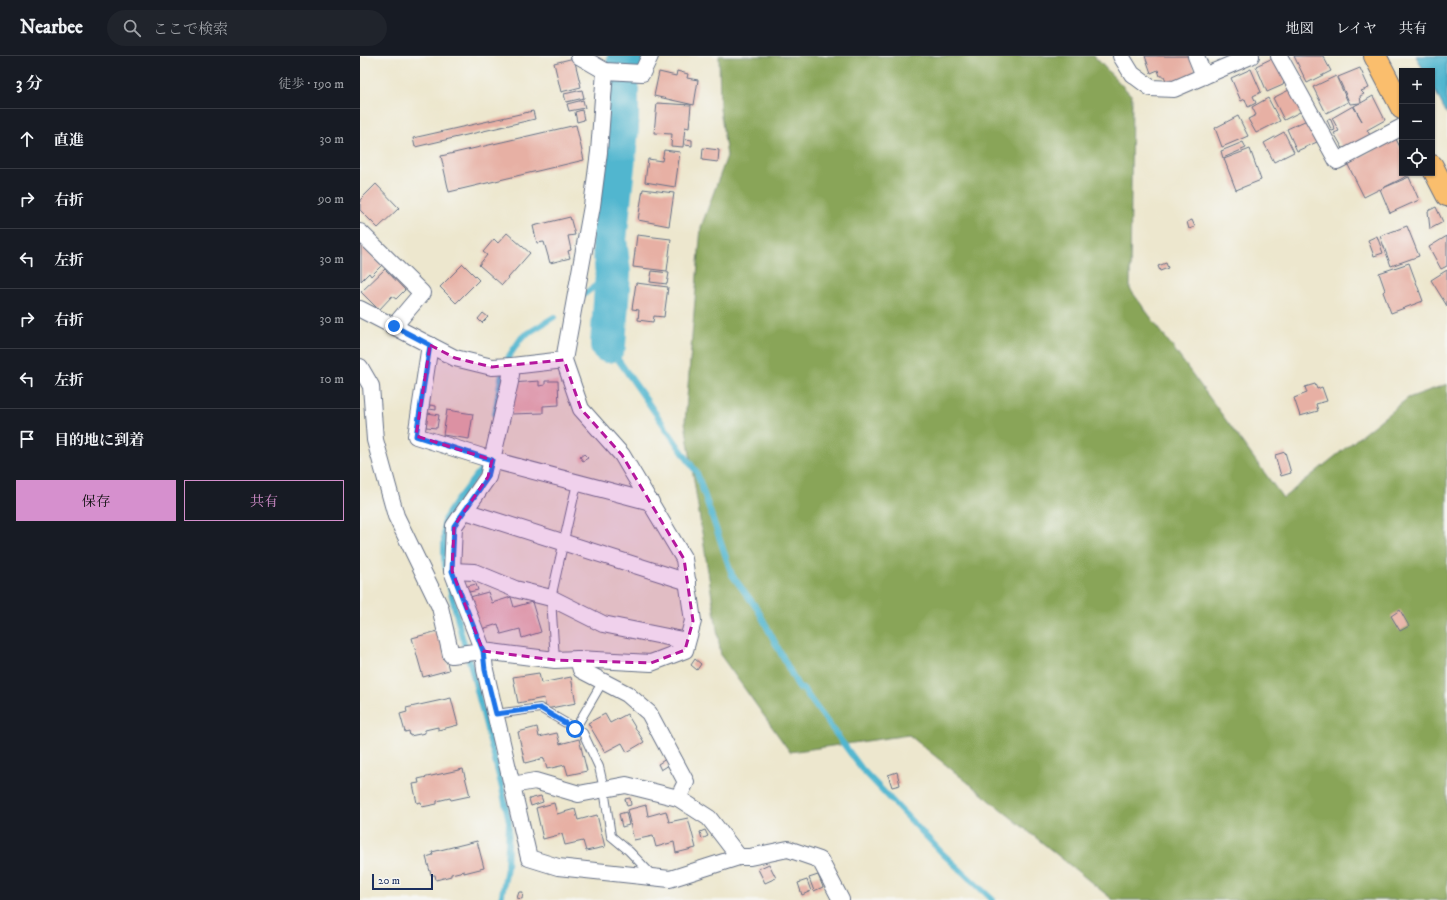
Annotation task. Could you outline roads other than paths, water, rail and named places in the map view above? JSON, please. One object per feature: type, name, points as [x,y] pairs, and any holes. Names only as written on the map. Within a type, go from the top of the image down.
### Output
[{"type":"highway","points":[[1375,56],[1400,104]]},
{"type":"highway","points":[[1435,172],[1447,195]]},
{"type":"street","points":[[579,56],[604,71],[642,73],[650,56]]},
{"type":"street","points":[[1122,56],[1132,74],[1151,88],[1174,89],[1251,56]]},
{"type":"street","points":[[1196,56],[1204,76]]},
{"type":"street","points":[[1279,56],[1337,161],[1399,129]]},
{"type":"street","points":[[360,367],[371,386],[375,440],[396,516],[440,607],[451,655],[483,651],[555,660],[578,659],[651,663],[685,650],[693,621],[684,559],[622,455],[581,409],[564,360],[592,206],[599,152],[604,71]]},
{"type":"street","points":[[360,232],[422,293],[394,326]]},
{"type":"street","points":[[360,309],[455,358],[492,367],[564,360]]},
{"type":"street","points":[[430,345],[416,436],[485,457],[651,502]]},
{"type":"street","points":[[512,366],[510,382],[485,457],[488,477],[454,526],[452,571],[483,651],[485,670],[529,858],[558,866],[670,879],[739,857],[750,857],[788,849],[820,860],[841,900]]},
{"type":"street","points":[[465,511],[688,582]]},
{"type":"street","points":[[452,571],[474,572],[515,589],[551,598],[603,624],[687,641]]},
{"type":"street","points":[[578,659],[581,670],[627,694],[649,713],[686,782],[678,798]]},
{"type":"street","points":[[512,785],[535,780],[579,794],[626,785],[678,798],[709,818],[739,857]]},
{"type":"lane","points":[[555,660],[551,598],[577,482]]},
{"type":"lane","points":[[575,729],[603,681]]},
{"type":"lane","points":[[496,714],[540,708],[583,733],[599,766],[611,836],[629,851],[655,878]]},
{"type":"water","points":[[1416,56],[1447,56],[1447,114],[1435,91],[1435,68],[1422,68]]},
{"type":"waterway","points":[[608,345],[613,273],[609,240],[621,129],[621,82],[626,56]]},
{"type":"waterway","points":[[583,295],[613,273]]},
{"type":"waterway","points":[[495,415],[501,378],[509,356],[522,337],[554,317]]},
{"type":"waterway","points":[[608,345],[697,473],[732,575],[758,610],[799,688],[803,689],[862,769],[944,855],[993,900]]},
{"type":"waterway","points":[[446,569],[444,559],[444,520],[457,500],[483,467],[485,461]]},
{"type":"waterway","points":[[449,584],[501,784],[509,822],[507,867],[501,900]]}]
